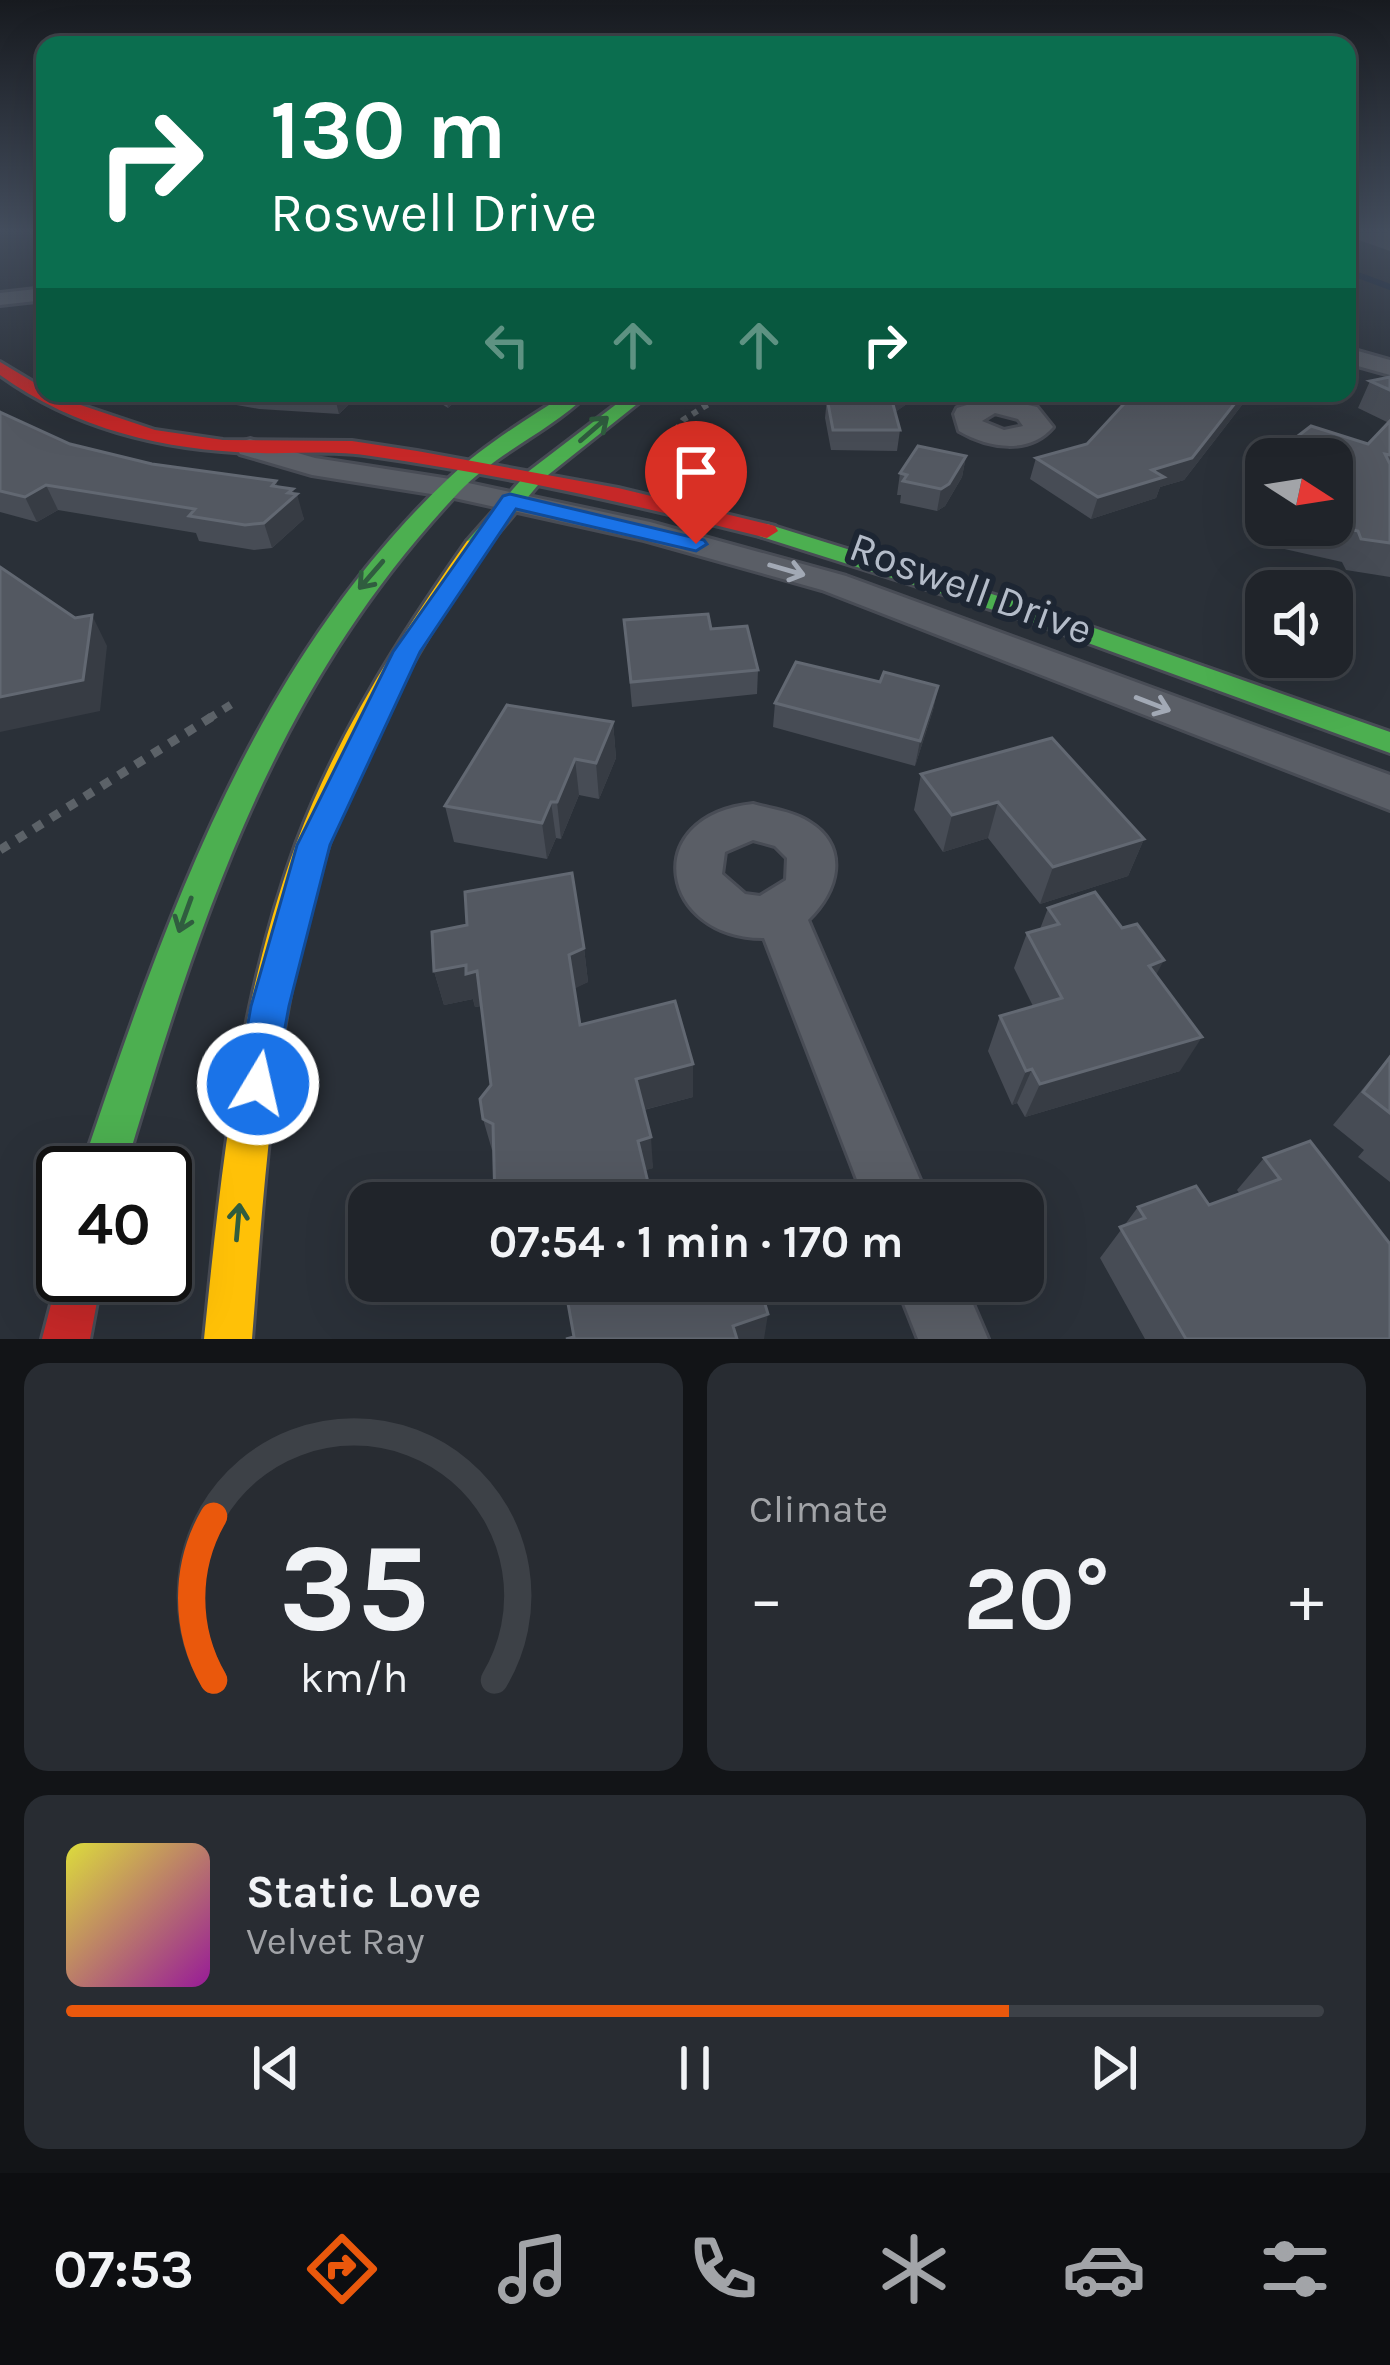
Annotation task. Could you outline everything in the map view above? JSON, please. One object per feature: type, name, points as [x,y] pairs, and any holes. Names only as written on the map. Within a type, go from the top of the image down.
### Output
[{"type":"street","points":[[0,299],[32,295]]},
{"type":"street","points":[[1356,358],[1390,368]]},
{"type":"street","points":[[0,367],[14,390]]},
{"type":"street","points":[[50,402],[188,441],[250,448],[334,445],[476,465],[525,489]]},
{"type":"street","points":[[111,1146],[182,921],[232,796],[289,691],[346,605],[450,488],[567,402]]},
{"type":"street","points":[[228,1339],[240,1201],[270,1006],[313,845],[407,652],[525,489],[631,402]]},
{"type":"street","points":[[250,448],[311,466],[450,488],[525,489]]},
{"type":"street","name":"Roswell Drive","points":[[525,489],[651,497],[838,548],[1390,743]]},
{"type":"street","name":"Roswell Drive","points":[[525,489],[650,532],[834,583],[1390,793]]},
{"type":"street","points":[[781,914],[889,1182]]},
{"type":"street","points":[[66,1339],[74,1302]]},
{"type":"street","points":[[938,1302],[953,1339]]},
{"type":"path","points":[[640,478],[662,455],[683,420],[712,402]]},
{"type":"path","points":[[0,850],[242,698]]},
{"type":"building","points":[[1390,377],[1390,390],[1370,381]]},
{"type":"building","points":[[828,402],[892,402],[900,430],[833,430]]},
{"type":"building","points":[[1126,402],[1236,402],[1192,458],[1152,470],[1164,477],[1098,497],[1036,458],[1087,444]]},
{"type":"building","points":[[0,412],[70,444],[152,464],[276,481],[272,486],[297,494],[264,523],[245,525],[189,516],[195,509],[46,485],[25,497],[0,491]]},
{"type":"building","points":[[1390,421],[1390,455],[1385,454],[1390,464],[1390,543],[1361,539],[1353,530],[1353,439],[1368,444]]},
{"type":"building","points":[[1311,426],[1349,438],[1295,438]]},
{"type":"building","points":[[918,446],[966,456],[949,484],[941,489],[903,481],[907,475],[900,473]]},
{"type":"building","points":[[0,567],[75,618],[92,615],[83,680],[0,697]]},
{"type":"building","points":[[708,614],[711,629],[747,626],[758,670],[631,682],[624,620]]},
{"type":"building","points":[[796,662],[880,682],[884,672],[938,686],[920,741],[775,703]]},
{"type":"building","points":[[507,705],[613,722],[596,763],[575,759],[557,802],[551,802],[542,823],[445,806]]},
{"type":"building","points":[[1052,738],[1144,839],[1053,867],[998,802],[952,815],[921,774]]},
{"type":"building","points":[[572,873],[584,948],[569,955],[580,1025],[675,1001],[693,1064],[636,1079],[651,1137],[638,1141],[648,1182],[494,1182],[493,1124],[483,1119],[480,1099],[491,1085],[477,971],[466,974],[466,965],[434,971],[432,932],[467,925],[465,892]]},
{"type":"building","points":[[1095,892],[1122,928],[1137,924],[1164,960],[1149,966],[1202,1037],[1040,1084],[1032,1069],[1026,1071],[1000,1016],[1062,998],[1027,933],[1059,924],[1048,908]]},
{"type":"building","points":[[1390,1057],[1390,1113],[1363,1092]]},
{"type":"building","points":[[1310,1141],[1390,1244],[1390,1339],[1186,1339],[1120,1227],[1145,1218],[1138,1207],[1196,1186],[1209,1205],[1280,1179],[1264,1158]]},
{"type":"building","points":[[568,1302],[764,1302],[768,1314],[733,1326],[737,1339],[566,1339],[574,1337]]},
{"type":"traffic: fast","points":[[111,1146],[197,894],[278,718],[329,635],[387,557],[455,484],[499,447],[566,402]]},
{"type":"traffic: fast","points":[[475,546],[536,475],[630,402]]},
{"type":"traffic: fast","points":[[767,531],[1034,615],[1390,743]]},
{"type":"traffic: slow","points":[[228,1339],[255,1088],[294,903],[328,804],[364,727],[405,652],[475,546]]},
{"type":"traffic: jam","points":[[0,367],[36,391]]},
{"type":"traffic: jam","points":[[55,402],[155,436],[223,446],[352,447],[417,457],[568,484],[767,531]]},
{"type":"traffic: jam","points":[[66,1339],[74,1302]]},
{"type":"route","points":[[258,1084],[270,1006],[313,845],[407,652],[510,501],[696,544]]}]
